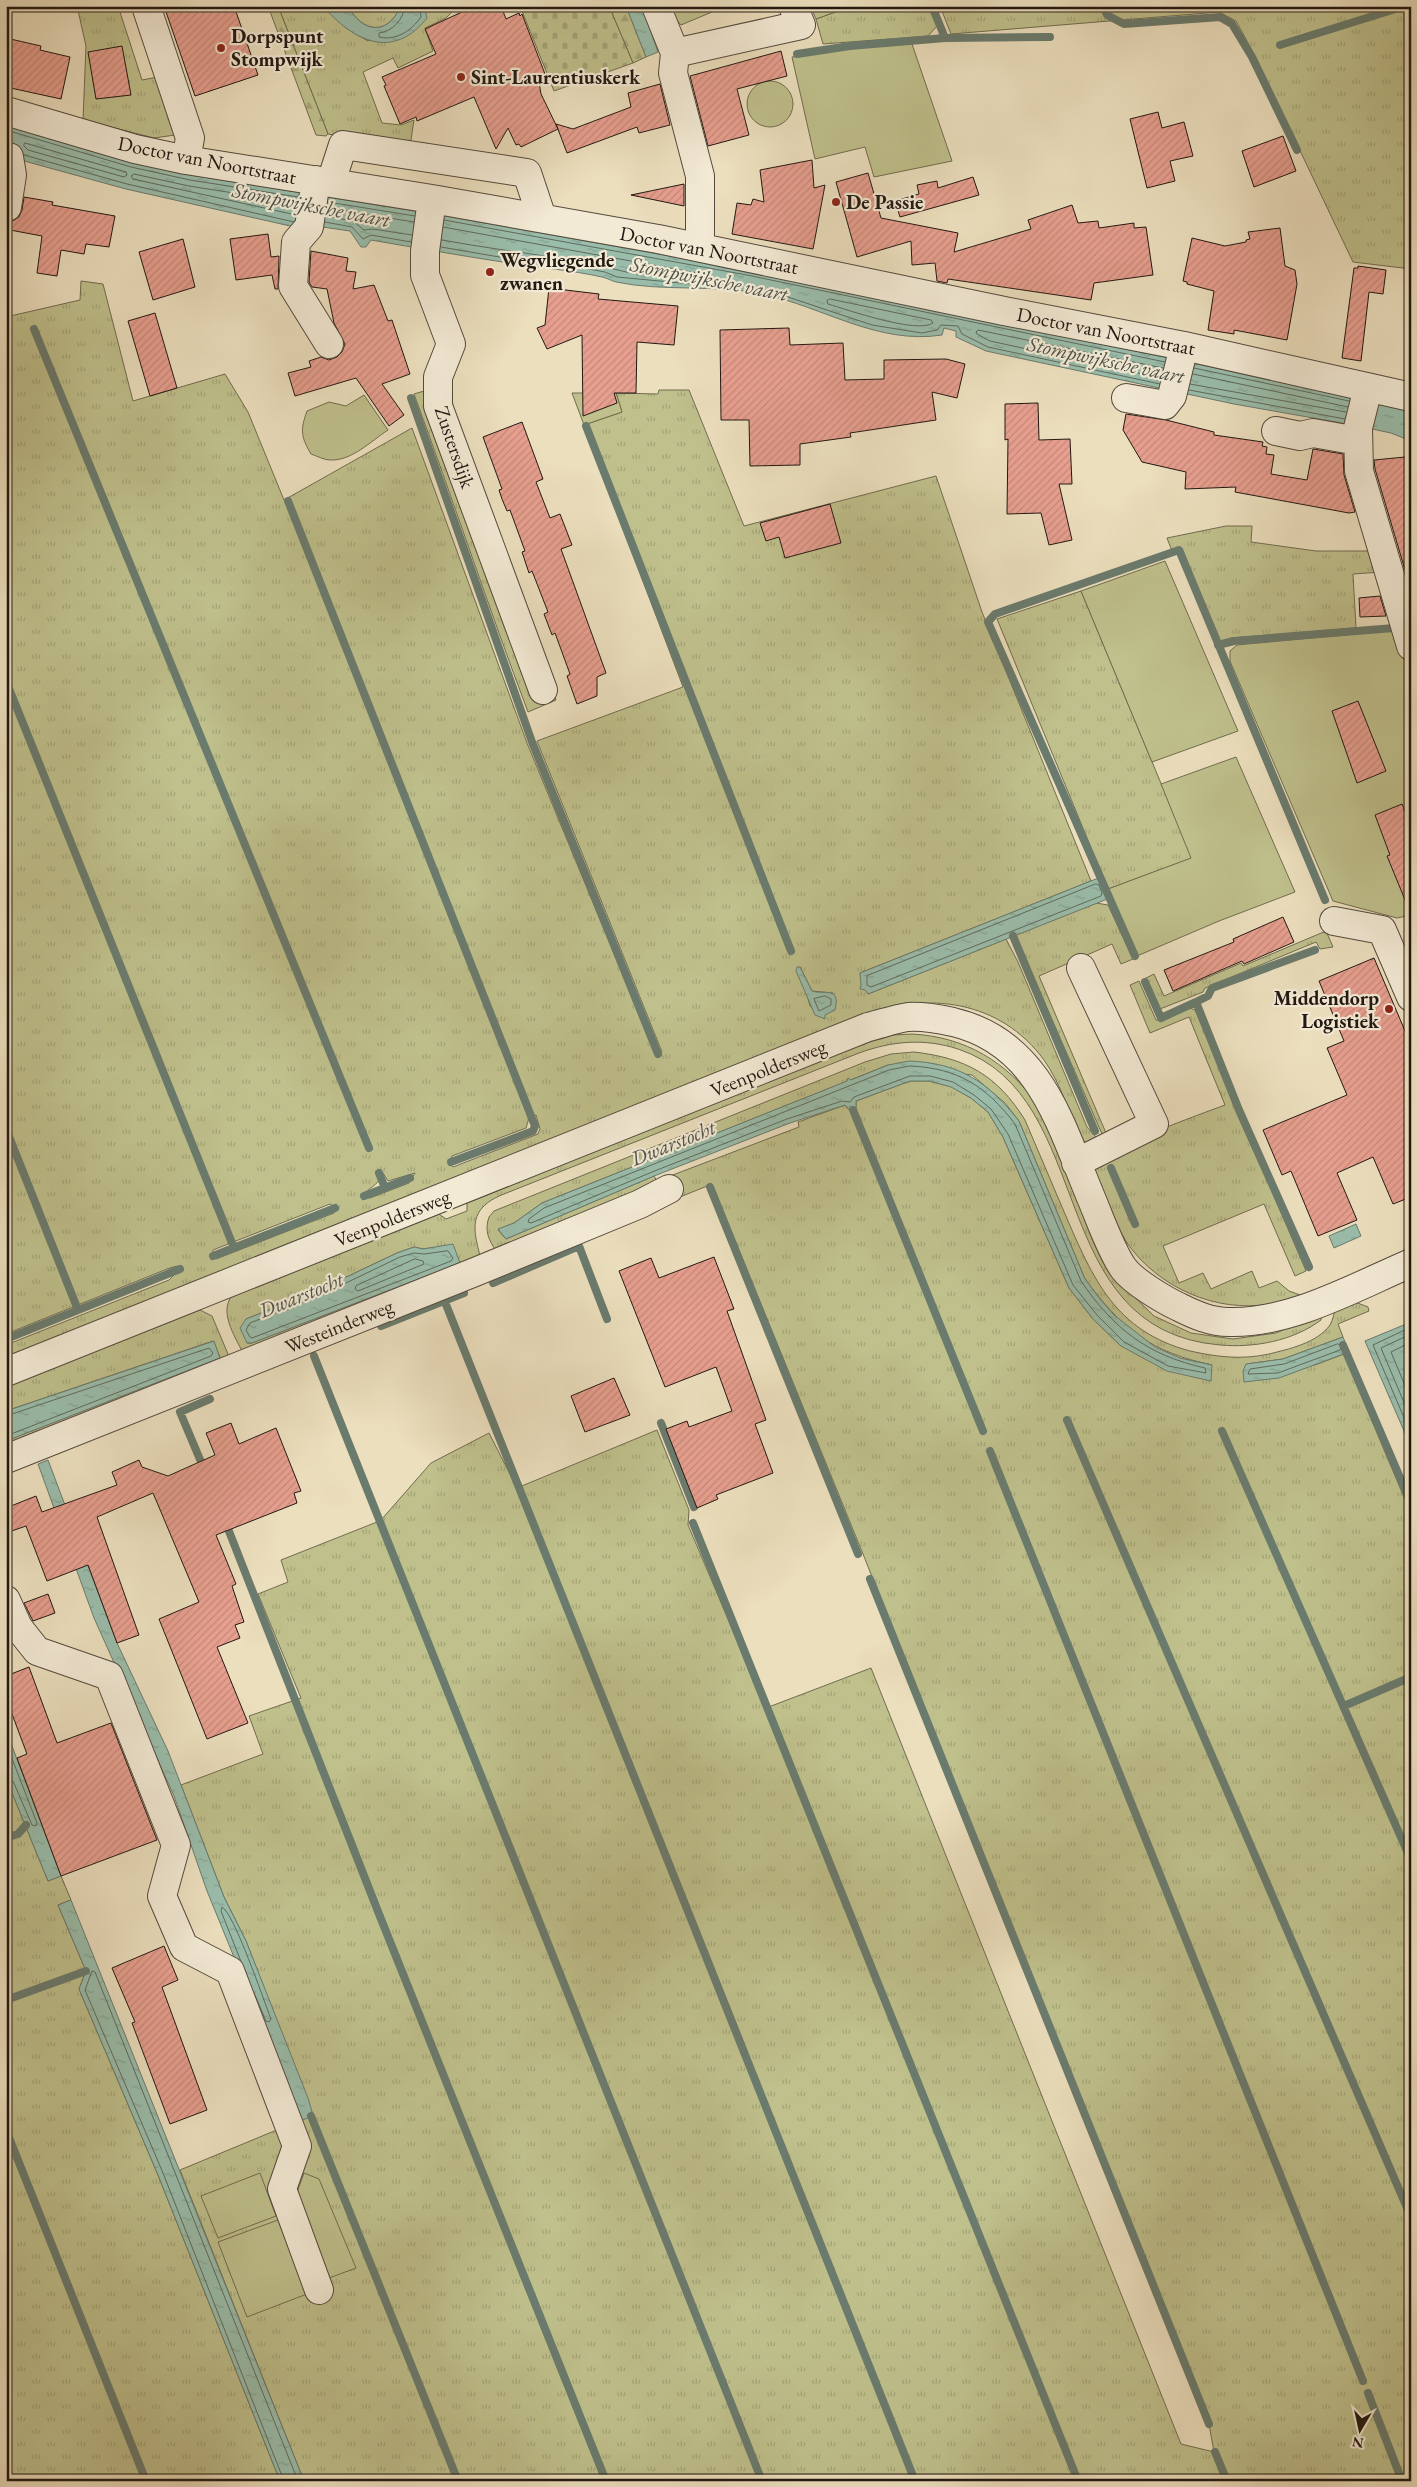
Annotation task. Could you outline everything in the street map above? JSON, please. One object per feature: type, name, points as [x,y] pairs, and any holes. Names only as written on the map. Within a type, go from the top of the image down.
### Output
[{"type":"street","points":[[146,6],[190,138],[186,160]]},
{"type":"street","points":[[656,6],[675,53],[673,73],[700,176],[700,247]]},
{"type":"street","points":[[675,53],[801,25],[794,6]]},
{"type":"street","points":[[6,207],[12,175],[8,160],[16,117]]},
{"type":"street","name":"Doctor van Noortstraat","points":[[16,117],[134,149],[186,160],[432,203],[542,218],[700,247],[1004,311],[1367,393],[1411,397]]},
{"type":"street","points":[[329,344],[293,286],[296,242],[309,227],[321,184],[343,145],[527,173],[542,218]]},
{"type":"street","name":"Zustersdijk","points":[[432,203],[425,251],[425,275],[451,344],[438,377],[438,406],[543,690]]},
{"type":"street","points":[[1126,398],[1165,404],[1172,396],[1182,352]]},
{"type":"street","points":[[1367,393],[1358,435],[1359,471],[1411,646]]},
{"type":"street","points":[[1276,431],[1300,436],[1313,433],[1358,435]]},
{"type":"street","points":[[1334,921],[1382,930],[1411,997]]},
{"type":"street","points":[[1076,1163],[1154,1124],[1081,968]]},
{"type":"street","name":"Veenpoldersweg","points":[[6,1372],[868,1027],[909,1017],[939,1019],[972,1026],[1000,1042],[1023,1063],[1040,1082],[1053,1107],[1124,1269],[1162,1299],[1201,1318],[1228,1322],[1266,1320],[1294,1312],[1411,1263]]},
{"type":"street","name":"Westeinderweg","points":[[6,1459],[475,1272],[640,1204],[669,1189]]},
{"type":"street","points":[[6,1600],[18,1627],[38,1651],[109,1676],[176,1845],[162,1896],[184,1947],[230,1971],[297,2146],[282,2189],[319,2290]]},
{"type":"green space","points":[[77,6],[118,6],[142,80],[163,76],[182,134],[154,138],[83,120],[86,46]]},
{"type":"green space","points":[[268,6],[278,6],[328,134],[326,136],[316,135]]},
{"type":"green space","points":[[278,6],[323,6],[346,28],[368,41],[425,9],[424,6],[458,6],[446,18],[425,28],[433,51],[398,68],[393,58],[363,72],[382,123],[401,125],[414,120],[410,146],[328,134]]},
{"type":"green space","points":[[348,6],[411,6],[400,7],[389,23],[375,28],[360,22]]},
{"type":"green space","points":[[520,6],[609,6],[633,63],[554,91]]},
{"type":"green space","points":[[609,6],[626,6],[646,57],[633,63]]},
{"type":"green space","points":[[665,6],[710,6],[712,12],[681,25]]},
{"type":"green space","points":[[810,6],[852,6],[816,19]]},
{"type":"green space","points":[[852,6],[928,6],[937,26],[928,36],[823,44],[816,19]]},
{"type":"green space","points":[[940,6],[1411,6],[1411,269],[1353,262],[1254,54],[1236,21],[1219,12],[951,34]]},
{"type":"green space","points":[[912,44],[952,161],[874,177],[865,147],[815,159],[792,57],[851,48]]},
{"type":"green space","points":[[766,81],[774,81],[783,85],[789,91],[793,104],[789,117],[783,123],[774,127],[766,127],[757,123],[751,117],[747,108],[747,100],[751,91],[757,85]]},
{"type":"green space","points":[[81,281],[103,284],[133,401],[225,374],[248,412],[284,500],[412,428],[527,743],[656,1055],[662,1052],[537,741],[683,687],[584,425],[622,412],[616,393],[658,394],[659,390],[689,390],[744,526],[936,476],[982,612],[1091,881],[860,973],[868,994],[1006,939],[1018,962],[1087,1127],[1096,1137],[1102,1134],[1015,935],[1096,903],[1108,905],[1133,959],[1121,964],[1112,944],[1039,976],[1109,1140],[1088,1145],[1081,1139],[1050,1069],[1026,1040],[1006,1024],[984,1013],[961,1006],[937,1003],[887,1008],[862,1016],[6,1359],[6,1345],[169,1280],[180,1269],[177,1266],[167,1269],[6,1334],[6,317],[80,300]],"holes":[[[800,967],[812,991],[833,993],[825,1015],[810,1006]],[[536,1115],[540,1129],[538,1134],[453,1167],[449,1163],[452,1156],[526,1128],[529,1118]],[[381,1170],[388,1181],[415,1173],[409,1183],[370,1198],[363,1197],[379,1180],[376,1173]],[[330,1204],[336,1208],[334,1213],[216,1259],[213,1256],[213,1250]]]},
{"type":"green space","points":[[424,391],[537,697],[553,691],[556,700],[528,712],[414,394]]},
{"type":"green space","points":[[572,393],[616,393],[622,412],[584,425]]},
{"type":"green space","points":[[364,395],[388,430],[361,450],[346,457],[328,460],[311,454],[305,443],[303,433],[303,423],[307,411],[329,402],[346,406]]},
{"type":"green space","points":[[1226,526],[1252,526],[1251,542],[1316,551],[1376,551],[1381,572],[1353,574],[1356,628],[1231,638],[1219,642],[1182,548],[1172,551],[1167,538]]},
{"type":"green space","points":[[1165,561],[1238,731],[1152,762],[1081,591]]},
{"type":"green space","points":[[1081,591],[1192,858],[1108,889],[997,619]]},
{"type":"green space","points":[[1397,630],[1411,656],[1411,915],[1397,918],[1333,901],[1230,661],[1230,651],[1237,645]]},
{"type":"green space","points":[[1236,757],[1295,892],[1219,921],[1137,956],[1108,889],[1191,858],[1161,784]]},
{"type":"green space","points":[[1326,931],[1333,947],[1320,949],[1316,942],[1205,988],[1203,992],[1160,1009],[1146,978],[1154,974],[1164,996],[1241,963],[1243,966]]},
{"type":"green space","points":[[1139,981],[1156,1020],[1162,1020],[1190,1008],[1195,1010],[1306,1271],[1295,1276],[1264,1204],[1163,1246],[1179,1283],[1203,1273],[1211,1289],[1252,1271],[1259,1288],[1277,1281],[1289,1291],[1303,1296],[1278,1303],[1250,1306],[1229,1305],[1209,1301],[1190,1294],[1155,1273],[1140,1259],[1121,1233],[1096,1178],[1095,1167],[1097,1163],[1118,1148],[1225,1105],[1189,1017],[1150,1033],[1130,985]]},
{"type":"green space","points":[[912,1034],[950,1040],[984,1054],[1013,1076],[1038,1105],[1116,1279],[1154,1316],[1191,1333],[1233,1339],[1276,1333],[1322,1313],[1321,1320],[1298,1333],[1273,1342],[1233,1346],[1220,1345],[1163,1330],[1124,1299],[1096,1257],[1056,1159],[1033,1113],[1002,1075],[958,1049],[933,1043],[908,1042],[859,1053],[499,1196],[488,1202],[481,1209],[475,1225],[475,1234],[482,1264],[242,1351],[232,1331],[227,1310],[231,1297],[439,1214],[446,1219],[467,1211],[467,1203],[856,1046],[893,1035]],"holes":[[[453,1245],[459,1263],[252,1343],[247,1343],[246,1319],[319,1290],[397,1253],[414,1247],[423,1249]]]},
{"type":"green space","points":[[914,1052],[965,1064],[991,1080],[1003,1091],[1025,1120],[1075,1238],[1097,1281],[1125,1316],[1143,1330],[1164,1342],[1190,1351],[1210,1355],[1230,1357],[1259,1356],[1310,1341],[1330,1325],[1336,1307],[1350,1300],[1368,1307],[1369,1311],[1338,1324],[1343,1337],[1283,1359],[1247,1364],[1315,1365],[1344,1354],[1411,1514],[1411,2481],[763,2481],[381,1520],[431,1463],[489,1433],[517,1488],[657,1430],[689,1510],[688,1525],[766,1708],[871,1668],[1181,2444],[1214,2452],[1209,2424],[863,1554],[712,1184],[680,1197],[673,1179],[497,1252],[488,1236],[489,1217],[494,1211],[865,1062],[891,1054]],"holes":[[[888,1065],[972,1075],[1005,1103],[1019,1121],[1085,1279],[1099,1297],[1125,1325],[1139,1336],[1171,1353],[1212,1365],[1121,1346],[1093,1319],[1069,1288],[1003,1137],[988,1112],[971,1098],[952,1087],[929,1081],[910,1081],[856,1101],[856,1117],[845,1105],[798,1122],[799,1127],[657,1181],[654,1176],[506,1239],[498,1230],[514,1223],[542,1203]]]},
{"type":"green space","points":[[200,1310],[212,1316],[228,1354],[221,1368],[6,1453],[6,1441],[220,1357],[213,1341],[6,1411],[6,1387]]},
{"type":"green space","points":[[377,1522],[761,2481],[304,2481],[180,2170],[313,2115],[246,1941],[224,1897],[181,1785],[263,1754],[249,1716],[301,1698],[258,1594],[288,1582],[281,1560]]},
{"type":"green space","points":[[6,1778],[48,1881],[61,1876],[71,1900],[58,1905],[86,1971],[79,1989],[158,2175],[280,2481],[6,2481]]},
{"type":"green space","points":[[260,2173],[276,2216],[218,2238],[201,2196]]},
{"type":"green space","points":[[304,2173],[319,2179],[356,2268],[329,2278],[296,2195]]},
{"type":"green space","points":[[278,2220],[307,2294],[247,2317],[218,2242]]},
{"type":"water","points":[[323,6],[348,6],[360,22],[367,26],[375,27],[382,27],[389,23],[400,7],[424,6],[427,18],[414,31],[401,39],[387,42],[374,41],[360,37],[347,29]]},
{"type":"water","points":[[626,6],[642,6],[658,52],[646,57]]},
{"type":"water","name":"Stompwijksche vaart","points":[[6,125],[132,162],[191,175],[445,216],[748,270],[1411,409],[1411,441],[1391,433],[1234,404],[986,351],[956,337],[956,331],[944,328],[942,335],[918,337],[895,335],[873,330],[763,294],[727,289],[634,285],[616,282],[604,277],[371,240],[366,247],[361,247],[350,231],[302,224],[299,228],[126,189],[17,159],[6,152]]},
{"type":"water","points":[[1101,877],[1110,898],[868,994],[865,990],[860,989],[860,973]]},
{"type":"water","points":[[797,967],[800,967],[812,991],[831,993],[836,997],[835,1010],[825,1015],[825,1019],[815,1015],[796,971]]},
{"type":"water","points":[[909,1061],[943,1066],[958,1071],[984,1085],[996,1095],[1019,1121],[1085,1279],[1100,1299],[1114,1315],[1155,1347],[1180,1358],[1212,1365],[1211,1381],[1167,1371],[1121,1346],[1093,1319],[1069,1288],[1003,1137],[988,1112],[971,1098],[951,1087],[929,1081],[910,1081],[856,1101],[856,1118],[845,1105],[790,1123],[654,1176],[506,1239],[498,1229],[514,1223],[542,1203],[847,1081],[848,1078],[851,1080],[888,1065]]},
{"type":"water","points":[[1356,1224],[1361,1236],[1334,1248],[1329,1236]]},
{"type":"water","points":[[453,1244],[460,1263],[252,1343],[247,1343],[240,1328],[246,1319],[319,1290],[397,1253],[414,1247],[423,1249]]},
{"type":"water","points":[[1411,1322],[1411,1447],[1365,1341]]},
{"type":"water","points":[[1343,1337],[1349,1352],[1279,1378],[1244,1382],[1243,1371],[1246,1364],[1283,1359]]},
{"type":"water","points":[[214,1341],[220,1358],[6,1441],[6,1411]]},
{"type":"water","points":[[48,1460],[117,1643],[168,1751],[224,1897],[246,1941],[308,2098],[313,2115],[301,2121],[207,1891],[174,1796],[94,1618],[38,1464]]},
{"type":"water","points":[[6,1730],[61,1876],[48,1881],[6,1778]]},
{"type":"water","points":[[71,1900],[304,2481],[280,2481],[158,2175],[79,1989],[86,1971],[58,1905]]},
{"type":"building","points":[[164,6],[234,6],[258,75],[195,96]]},
{"type":"building","name":"Sint-Laurentiuskerk","points":[[475,6],[501,6],[506,19],[519,13],[520,16],[522,14],[545,74],[538,77],[541,94],[558,129],[521,147],[519,144],[516,145],[508,128],[496,149],[474,97],[417,121],[416,117],[400,124],[382,77],[436,54],[425,29]]},
{"type":"building","points":[[6,38],[41,46],[40,50],[70,57],[61,99],[6,87]]},
{"type":"building","points":[[122,46],[131,95],[96,99],[88,52]]},
{"type":"building","points":[[781,51],[787,76],[737,89],[749,135],[708,146],[690,76]]},
{"type":"building","points":[[660,84],[670,125],[639,133],[637,127],[567,153],[556,124],[573,129],[631,107],[628,93]]},
{"type":"building","points":[[1158,112],[1162,128],[1184,122],[1193,156],[1170,161],[1175,181],[1147,188],[1130,119]]},
{"type":"building","points":[[1283,136],[1296,171],[1254,187],[1242,151]]},
{"type":"building","points":[[812,160],[814,188],[825,185],[813,249],[732,234],[737,203],[751,205],[753,199],[764,202],[760,170]]},
{"type":"building","points":[[868,173],[881,218],[958,233],[954,252],[1031,229],[1028,220],[1072,205],[1078,223],[1098,221],[1099,228],[1134,223],[1134,228],[1146,227],[1153,275],[1094,283],[1091,300],[948,279],[947,283],[937,281],[935,263],[912,265],[911,241],[857,257],[836,182]]},
{"type":"building","points":[[973,177],[979,195],[900,217],[895,201],[919,194],[917,185],[937,181],[938,188]]},
{"type":"building","points":[[684,184],[684,206],[631,195]]},
{"type":"building","points":[[24,197],[53,202],[52,205],[115,216],[109,247],[86,244],[84,254],[61,250],[57,276],[37,273],[42,236],[10,230],[11,222],[19,217],[22,210]]},
{"type":"building","points":[[1280,228],[1285,266],[1295,270],[1297,284],[1287,340],[1234,330],[1234,334],[1208,330],[1214,291],[1187,284],[1187,282],[1183,281],[1192,238],[1225,246],[1246,242],[1246,240],[1250,239],[1248,232]]},
{"type":"building","points":[[268,234],[271,257],[279,256],[278,289],[275,289],[272,275],[236,280],[230,239]]},
{"type":"building","points":[[183,239],[195,287],[153,300],[139,252]]},
{"type":"building","points":[[311,251],[348,258],[346,271],[356,272],[353,289],[374,285],[388,321],[392,320],[410,374],[382,384],[404,415],[389,426],[356,378],[295,396],[288,373],[311,367],[309,361],[321,357],[329,360],[337,357],[342,352],[345,344],[334,323],[327,289],[312,287],[309,282]]},
{"type":"building","points":[[1358,266],[1386,270],[1383,294],[1369,292],[1361,361],[1342,358],[1354,268],[1358,268]]},
{"type":"building","points":[[549,288],[599,294],[598,299],[678,306],[674,345],[637,342],[636,393],[614,393],[617,403],[583,416],[582,335],[547,349],[537,328],[545,325]]},
{"type":"building","points":[[155,313],[177,388],[150,396],[128,321]]},
{"type":"building","points":[[789,328],[790,345],[843,343],[845,380],[884,379],[884,360],[946,359],[965,364],[957,398],[932,392],[936,420],[850,433],[851,437],[800,444],[800,465],[750,466],[749,420],[721,420],[720,330]]},
{"type":"building","points":[[1038,403],[1039,440],[1070,439],[1072,484],[1059,484],[1072,540],[1049,545],[1041,513],[1007,514],[1008,439],[1005,440],[1005,404]]},
{"type":"building","points":[[1126,414],[1166,420],[1214,432],[1214,435],[1263,442],[1262,446],[1267,447],[1266,454],[1274,455],[1271,474],[1307,480],[1313,449],[1343,454],[1344,475],[1355,512],[1349,513],[1235,492],[1236,487],[1185,489],[1186,472],[1142,462],[1123,430]]},
{"type":"building","points":[[522,422],[543,479],[536,482],[550,518],[560,514],[572,545],[561,549],[606,673],[597,677],[597,696],[577,704],[567,676],[570,674],[555,633],[552,635],[544,614],[548,612],[532,571],[529,573],[522,552],[525,551],[510,510],[507,511],[502,499],[499,490],[502,489],[483,437]]},
{"type":"building","points":[[1405,457],[1407,473],[1411,473],[1411,590],[1375,469],[1374,460]]},
{"type":"building","points":[[830,504],[841,543],[785,558],[779,537],[766,541],[760,523]]},
{"type":"building","points":[[1380,596],[1386,616],[1360,617],[1359,598]]},
{"type":"building","points":[[1358,701],[1386,771],[1357,783],[1332,711]]},
{"type":"building","points":[[1402,804],[1411,826],[1410,912],[1387,856],[1390,855],[1375,815]]},
{"type":"building","points":[[1283,917],[1294,942],[1244,964],[1242,961],[1173,991],[1164,970],[1234,942],[1233,939]]},
{"type":"building","points":[[1374,958],[1411,1045],[1411,1197],[1393,1204],[1373,1157],[1337,1173],[1357,1220],[1318,1236],[1291,1171],[1282,1175],[1263,1130],[1347,1095],[1327,1048],[1344,1041],[1319,981]]},
{"type":"building","points":[[714,1257],[734,1309],[727,1311],[766,1420],[755,1424],[773,1473],[716,1495],[718,1499],[697,1508],[666,1429],[687,1421],[689,1427],[732,1411],[716,1367],[665,1387],[619,1271],[651,1258],[659,1278]]},
{"type":"building","points":[[614,1378],[630,1415],[585,1432],[571,1396]]},
{"type":"building","points":[[231,1423],[239,1444],[276,1428],[301,1491],[294,1493],[297,1503],[216,1535],[236,1584],[232,1586],[244,1622],[235,1625],[240,1638],[217,1647],[248,1723],[207,1739],[159,1619],[199,1602],[153,1493],[97,1517],[139,1635],[117,1643],[88,1565],[47,1581],[26,1526],[6,1533],[6,1508],[36,1496],[42,1512],[117,1485],[112,1472],[139,1460],[142,1467],[168,1476],[215,1455],[206,1433]]},
{"type":"building","points":[[48,1594],[55,1613],[33,1621],[24,1603]]},
{"type":"building","points":[[29,1667],[57,1743],[111,1723],[157,1840],[61,1876],[17,1758],[27,1754],[6,1698],[6,1676]]},
{"type":"building","points":[[164,1946],[178,1980],[162,1987],[207,2110],[170,2124],[132,2023],[135,2022],[112,1968]]},
{"type":"waterway","points":[[932,6],[945,38],[1050,37]]},
{"type":"waterway","points":[[1103,6],[1107,15],[1124,24],[1220,17],[1232,24],[1252,57],[1297,150]]},
{"type":"waterway","points":[[1280,45],[1405,6]]},
{"type":"waterway","points":[[797,54],[850,46],[945,38]]},
{"type":"waterway","points":[[34,329],[369,1148]]},
{"type":"waterway","points":[[411,398],[532,742],[658,1054]]},
{"type":"waterway","points":[[586,426],[791,951]]},
{"type":"waterway","points":[[288,501],[535,1126],[533,1131],[451,1162]]},
{"type":"waterway","points":[[1135,956],[988,622],[995,614],[1179,550],[1325,900]]},
{"type":"waterway","points":[[1218,645],[1234,641],[1394,628]]},
{"type":"waterway","points":[[6,681],[234,1248]]},
{"type":"waterway","points":[[1013,936],[1095,1131]]},
{"type":"waterway","points":[[1196,1002],[1208,996],[1212,988],[1315,950]]},
{"type":"waterway","points":[[1145,982],[1161,1018],[1196,1002],[1239,1110],[1309,1267]]},
{"type":"waterway","points":[[853,1110],[983,1431]]},
{"type":"waterway","points":[[6,1129],[78,1310]]},
{"type":"waterway","points":[[1111,1168],[1135,1224]]},
{"type":"waterway","points":[[379,1173],[385,1188]]},
{"type":"waterway","points":[[364,1196],[410,1178]]},
{"type":"waterway","points":[[710,1187],[858,1554]]},
{"type":"waterway","points":[[213,1256],[335,1208]]},
{"type":"waterway","points":[[493,1283],[579,1246],[607,1319]]},
{"type":"waterway","points":[[6,1339],[180,1269]]},
{"type":"waterway","points":[[381,1326],[464,1293]]},
{"type":"waterway","points":[[445,1302],[915,2481]]},
{"type":"waterway","points":[[1343,1345],[1411,1503]]},
{"type":"waterway","points":[[314,1356],[762,2481]]},
{"type":"waterway","points":[[204,1469],[180,1412],[210,1399]]},
{"type":"waterway","points":[[1067,1420],[1411,2217]]},
{"type":"waterway","points":[[661,1423],[694,1507]]},
{"type":"waterway","points":[[1222,1431],[1411,1860]]},
{"type":"waterway","points":[[990,1451],[1363,2381]]},
{"type":"waterway","points":[[225,1521],[379,1914],[606,2481]]},
{"type":"waterway","points":[[693,1523],[1078,2481]]},
{"type":"waterway","points":[[870,1579],[1209,2424]]},
{"type":"waterway","points":[[1344,1706],[1411,1677]]},
{"type":"waterway","points":[[6,1838],[18,1834],[26,1825]]},
{"type":"waterway","points":[[6,2000],[86,1971]]},
{"type":"waterway","points":[[311,2116],[458,2481]]},
{"type":"waterway","points":[[6,2130],[146,2481]]},
{"type":"waterway","points":[[1368,2393],[1402,2481]]},
{"type":"waterway","points":[[1215,2452],[1227,2481]]},
{"type":"place","name":"Dorpspunt Stompwijk","points":[[221,48]]},
{"type":"place","name":"Sint-Laurentiuskerk","points":[[461,77]]},
{"type":"place","name":"De Passie","points":[[836,202]]},
{"type":"place","name":"Wegvliegende zwanen","points":[[490,272]]},
{"type":"place","name":"Middendorp Logistiek","points":[[1389,1009]]},
{"type":"water label","name":"Dwarstocht","points":[[673,1143]]},
{"type":"water label","name":"Dwarstocht","points":[[301,1295]]}]
